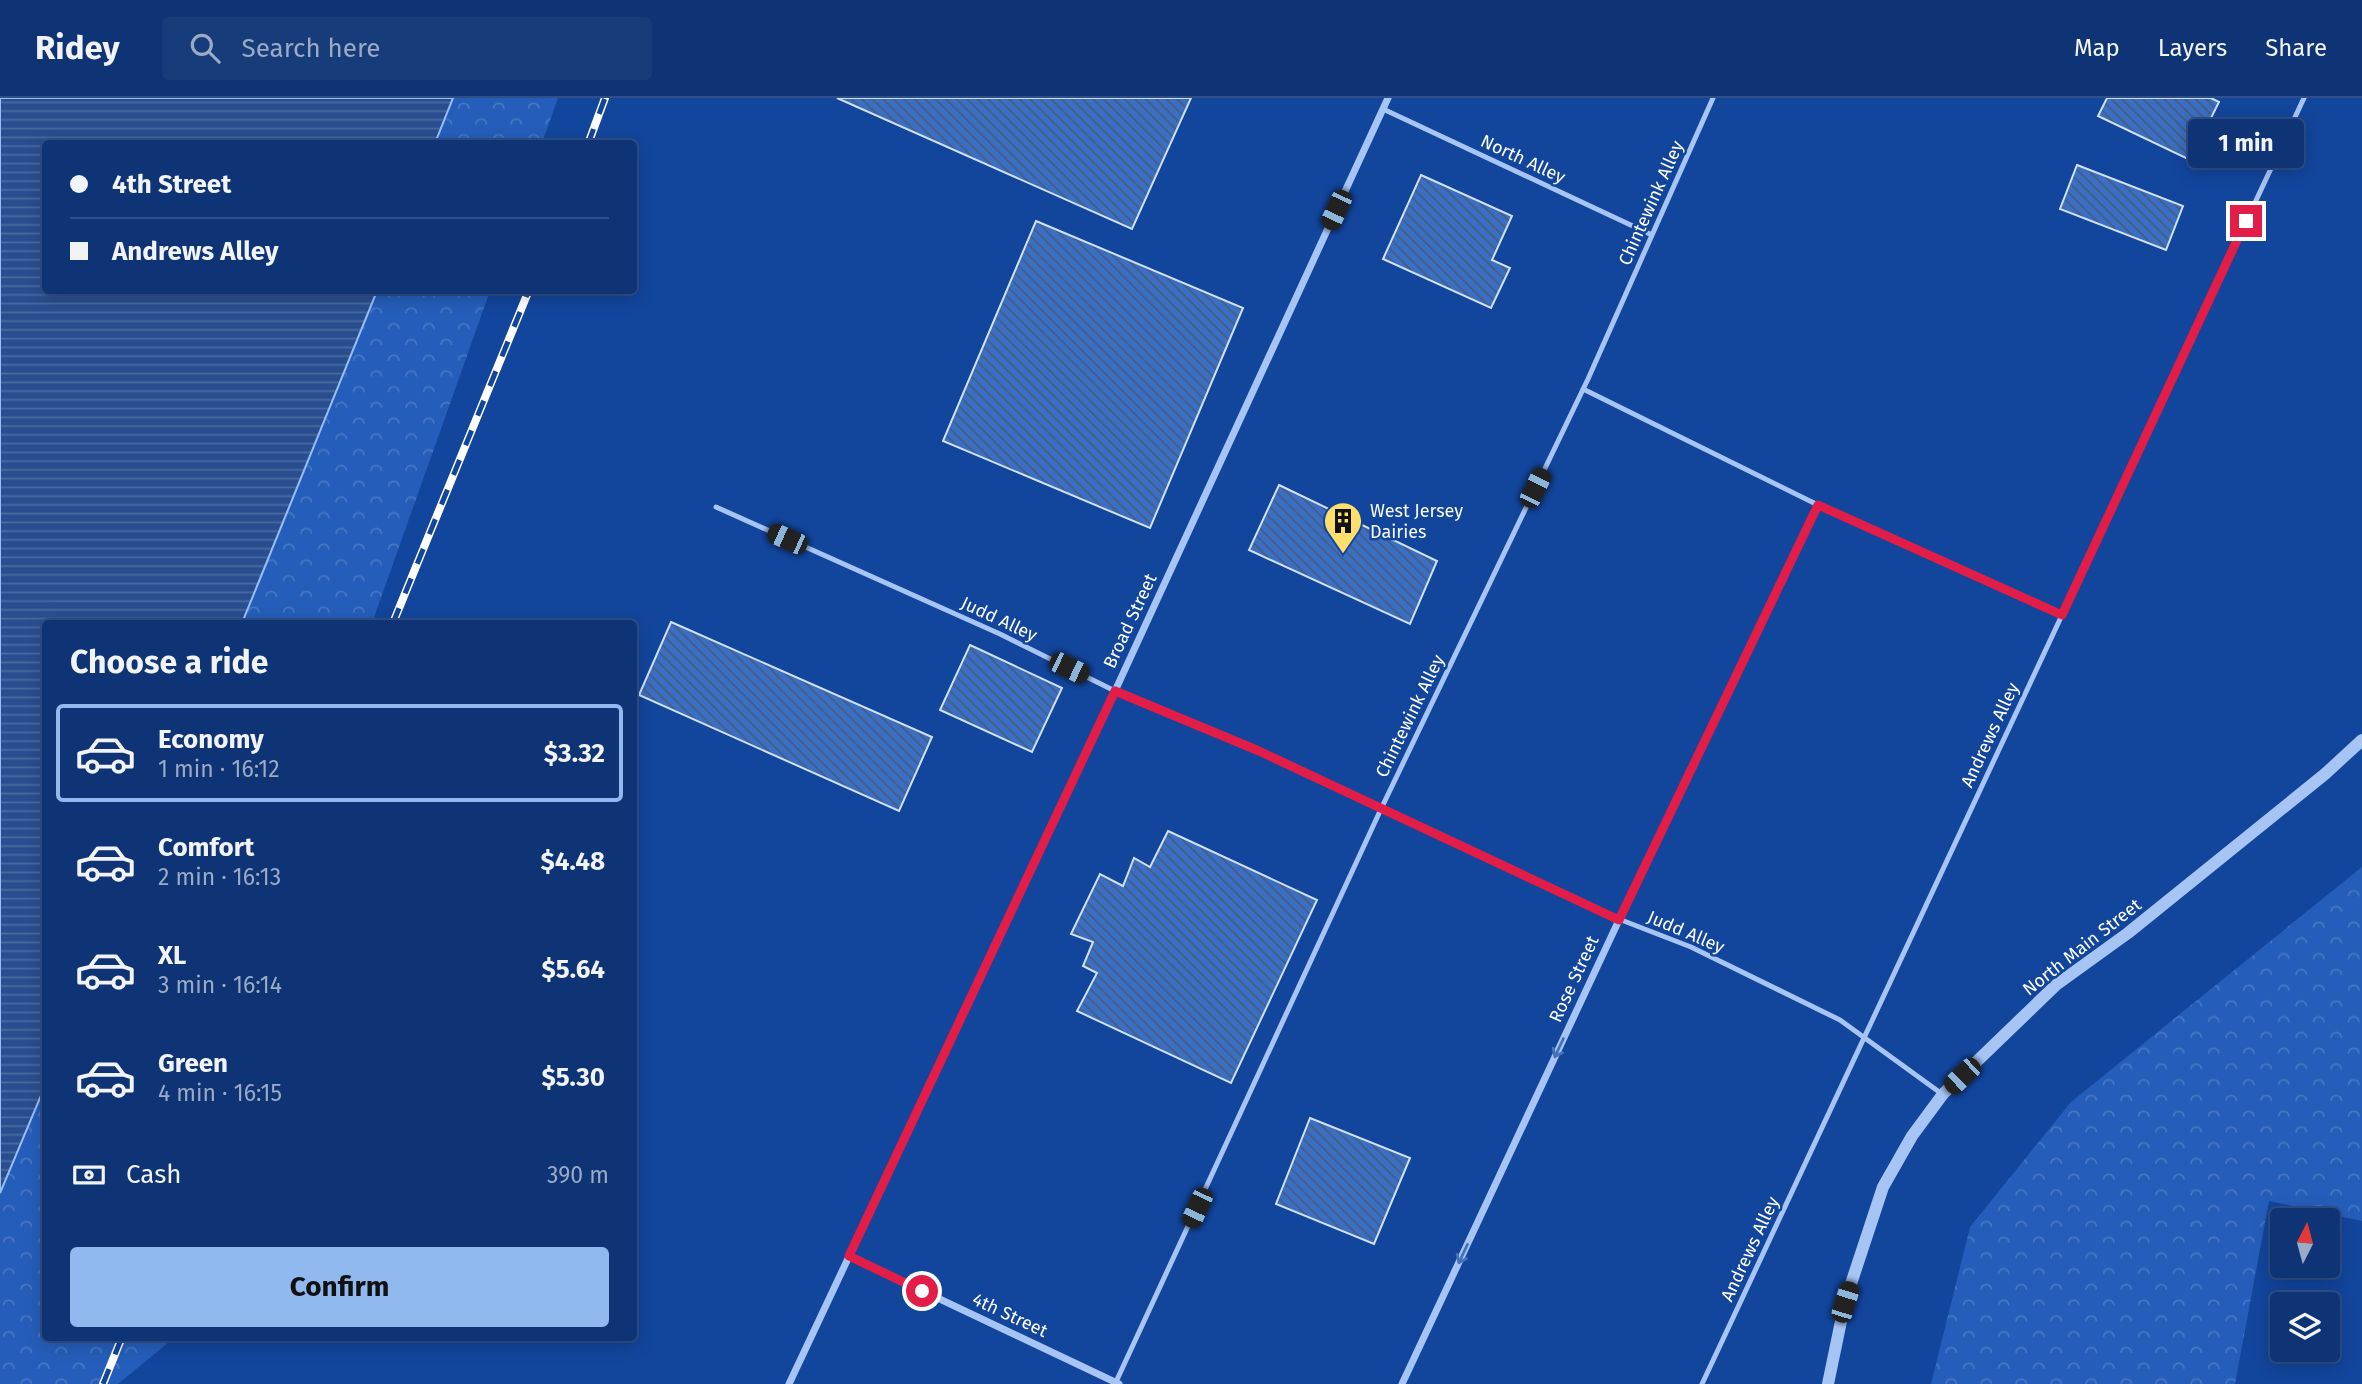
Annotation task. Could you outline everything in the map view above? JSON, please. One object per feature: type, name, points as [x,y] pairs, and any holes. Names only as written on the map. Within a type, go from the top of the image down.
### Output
[{"type":"street","name":"Broad Street","points":[[789,1384],[1115,691],[1388,98]]},
{"type":"street","name":"North Main Street","points":[[1828,1384],[1845,1302],[1883,1187],[1912,1136],[1943,1094],[2056,985],[2159,908],[2325,775],[2362,740]]},
{"type":"street","name":"Rose Street","points":[[1402,1384],[1619,920]]},
{"type":"street","name":"4th Street","points":[[849,1256],[1117,1383]]},
{"type":"lane","name":"Chintewink Alley","points":[[1117,1383],[1381,809],[1583,389],[1713,98]]},
{"type":"lane","name":"Andrews Alley","points":[[1702,1384],[2304,98]]},
{"type":"lane","name":"North Alley","points":[[1383,109],[1652,235]]},
{"type":"lane","points":[[1583,389],[1818,505],[2062,615]]},
{"type":"lane","name":"Rose Street","points":[[1619,920],[1794,550],[1818,505]]},
{"type":"lane","name":"Judd Alley","points":[[716,507],[1000,634],[1115,691],[1259,751],[1619,920],[1691,947],[1865,1035],[1943,1094]]},
{"type":"green space","points":[[453,98],[558,98],[543,140],[437,140]]},
{"type":"green space","points":[[376,294],[489,294],[373,620],[243,620]]},
{"type":"green space","points":[[2362,867],[2362,1221],[2340,1216],[2340,1208],[2302,1208],[2269,1201],[2235,1384],[1931,1384],[1970,1227],[2071,1102]]},
{"type":"green space","points":[[42,1090],[42,1341],[170,1341],[118,1384],[0,1384],[0,1190]]},
{"type":"shaded area","points":[[0,98],[453,98],[436,140],[42,140],[42,294],[376,294],[243,620],[42,620],[42,1093],[0,1193]]},
{"type":"building","points":[[837,98],[1191,98],[1132,229]]},
{"type":"building","points":[[2107,98],[2211,98],[2219,102],[2190,160],[2098,116]]},
{"type":"building","points":[[2077,165],[2183,206],[2166,250],[2060,209]]},
{"type":"building","points":[[1421,175],[1512,216],[1492,260],[1510,268],[1491,308],[1383,259]]},
{"type":"building","points":[[1036,221],[1243,308],[1150,528],[943,441]]},
{"type":"building","name":"West Jersey Dairies","points":[[1279,485],[1437,561],[1410,624],[1249,550]]},
{"type":"building","points":[[671,622],[932,737],[899,811],[639,695]]},
{"type":"building","points":[[970,645],[1062,688],[1032,752],[940,710]]},
{"type":"building","points":[[1168,831],[1317,900],[1231,1083],[1077,1011],[1097,973],[1083,966],[1093,942],[1071,934],[1100,874],[1123,886],[1134,858],[1150,867]]},
{"type":"building","points":[[1310,1118],[1410,1158],[1374,1244],[1276,1204]]},
{"type":"railway","points":[[589,140],[605,98]]},
{"type":"railway","points":[[394,620],[527,294]]},
{"type":"railway","points":[[103,1384],[120,1341]]},
{"type":"place","name":"West Jersey Dairies","points":[[1343,555]]},
{"type":"route","points":[[922,1291],[849,1256],[1115,691],[1259,751],[1619,920],[1794,550],[1818,505],[2062,615],[2246,221]]}]
